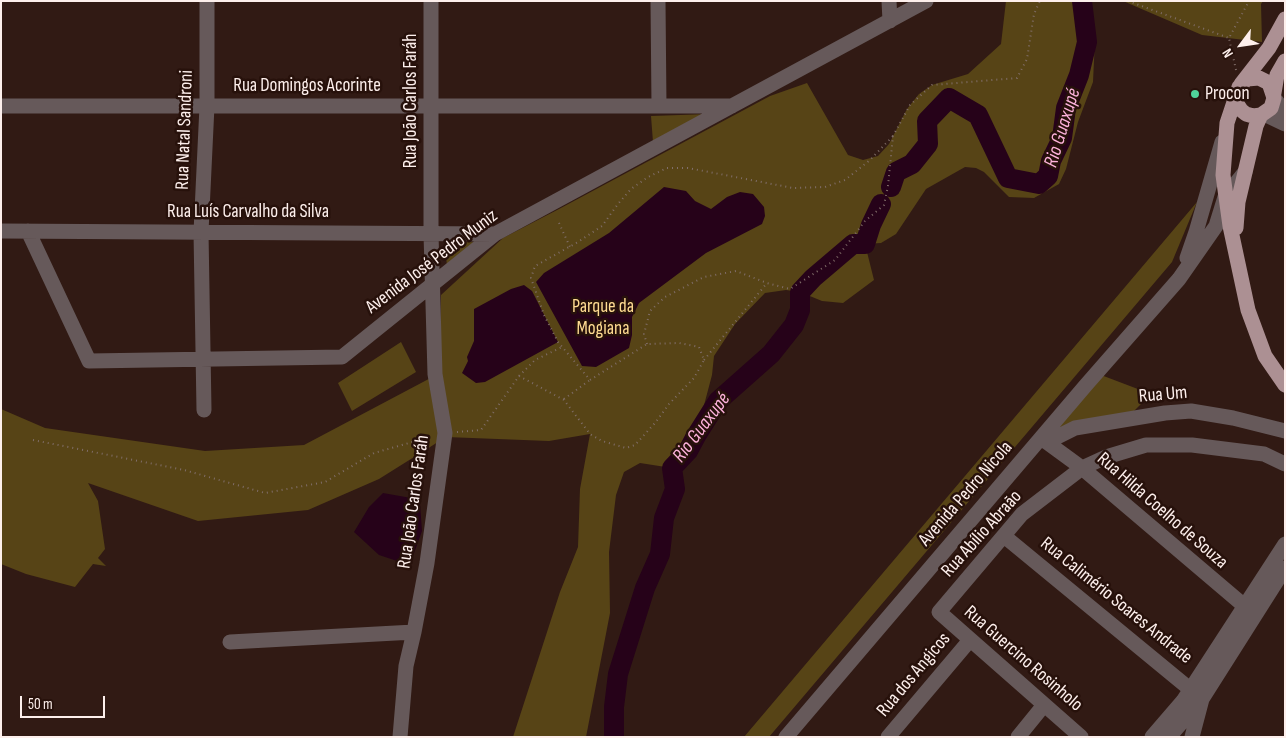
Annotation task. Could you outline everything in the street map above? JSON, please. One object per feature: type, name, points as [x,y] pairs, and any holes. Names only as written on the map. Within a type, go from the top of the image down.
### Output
[{"type":"main road","points":[[1235,247],[1223,226],[1225,197],[1223,175],[1227,123],[1237,91],[1269,48],[1285,19]]},
{"type":"main road","points":[[1285,61],[1277,75],[1271,108],[1262,115],[1256,126],[1238,202],[1235,247],[1248,310],[1265,356],[1285,385]]},
{"type":"main road","points":[[1262,115],[1253,116],[1241,110],[1237,104],[1237,91],[1248,79],[1259,78],[1269,83],[1274,96]]},
{"type":"street","name":"Rua Natal Sandroni","points":[[204,410],[201,232],[207,106],[207,1]]},
{"type":"street","name":"Rua João Carlos Faráh","points":[[400,737],[406,666],[427,563],[445,434],[436,374],[432,285],[431,1]]},
{"type":"street","points":[[658,1],[659,106]]},
{"type":"street","points":[[889,1],[890,21]]},
{"type":"street","name":"Avenida José Pedro Muniz","points":[[28,231],[89,362],[342,357],[495,234],[926,1]]},
{"type":"street","points":[[1274,96],[1285,112]]},
{"type":"street","name":"Rua Domingos Acorinte","points":[[1,106],[733,106]]},
{"type":"street","points":[[1262,115],[1285,124]]},
{"type":"street","name":"Avenida Pedro Nicola","points":[[1179,279],[1196,232],[1227,123]]},
{"type":"street","points":[[1225,197],[1245,172]]},
{"type":"street","name":"Avenida Pedro Nicola","points":[[786,737],[1044,440],[1086,385],[1223,226]]},
{"type":"street","name":"Rua Luís Carvalho da Silva","points":[[1,231],[495,234]]},
{"type":"street","name":"Rua Um","points":[[1044,440],[1075,428],[1156,414],[1191,411],[1233,418],[1285,431]]},
{"type":"street","name":"Rua Hilda Coelho de Souza","points":[[1044,440],[1082,468],[1249,611]]},
{"type":"street","name":"Rua Abílio Abraão","points":[[939,612],[1022,514],[1082,468],[1106,457],[1146,444],[1192,445],[1264,454],[1285,464]]},
{"type":"street","name":"Rua Calimério Soares Andrade","points":[[1004,536],[1196,694]]},
{"type":"street","points":[[1169,737],[1249,611],[1285,544]]},
{"type":"street","points":[[1249,611],[1285,568]]},
{"type":"street","name":"Rua Guercino Rosinholo","points":[[939,612],[1081,737]]},
{"type":"street","points":[[230,642],[414,632]]},
{"type":"street","name":"Rua dos Angicos","points":[[888,737],[970,640]]},
{"type":"street","points":[[1152,737],[1184,701],[1196,694]]},
{"type":"street","points":[[1192,737],[1196,694]]},
{"type":"street","points":[[1018,737],[1044,705]]},
{"type":"path","points":[[590,380],[562,347],[544,315],[531,278],[535,266],[570,247],[602,226],[631,189],[648,177],[666,168],[688,168],[793,188],[825,187],[845,180],[870,160],[893,136],[910,105],[932,85],[1017,78],[1027,59],[1034,14],[1040,1]]},
{"type":"path","points":[[1128,1],[1229,38]]},
{"type":"path","points":[[1237,91],[1229,38],[1249,1]]},
{"type":"path","points":[[646,344],[644,334],[650,310],[666,297],[704,277],[736,271],[767,283],[790,289],[835,260],[865,221],[884,205],[888,186],[893,136]]},
{"type":"path","points":[[559,223],[570,247]]},
{"type":"path","points":[[519,376],[564,400],[590,434],[602,441],[626,448],[635,445],[669,404],[694,378],[704,360],[767,283]]},
{"type":"path","points":[[564,400],[590,380],[646,344],[679,343],[699,347],[704,360]]},
{"type":"path","points":[[32,440],[184,470],[264,493],[325,482],[374,453],[445,434],[481,430],[519,376],[536,360],[562,347]]},
{"type":"green space","name":"Parque da Mogiana","points":[[1006,1],[1091,1],[1095,39],[1093,82],[1078,122],[1066,169],[1059,184],[1034,198],[1009,197],[984,172],[976,168],[965,167],[926,189],[896,234],[881,243],[865,244],[874,280],[843,303],[822,301],[800,292],[786,290],[765,293],[735,324],[714,356],[712,375],[703,409],[676,454],[672,468],[640,463],[624,472],[616,495],[609,552],[610,613],[586,737],[513,737],[560,592],[578,547],[580,489],[590,434],[549,441],[446,437],[379,479],[308,510],[198,521],[88,483],[98,501],[105,549],[98,558],[106,566],[93,564],[75,587],[26,574],[1,564],[1,409],[45,428],[205,451],[304,445],[440,373],[441,295],[503,238],[770,96],[807,83],[848,155],[863,160],[878,156],[889,144],[907,109],[919,94],[932,85],[968,74],[1001,44]]},
{"type":"green space","points":[[1123,1],[1263,1],[1261,4],[1262,42],[1202,35]]},
{"type":"green space","points":[[709,114],[653,142],[651,116]]},
{"type":"green space","points":[[1197,202],[1172,262],[769,737],[744,737]]},
{"type":"green space","points":[[476,242],[447,267],[445,243]]},
{"type":"green space","points":[[401,342],[416,372],[352,411],[338,383]]},
{"type":"green space","points":[[1101,375],[1151,394],[1133,412],[1057,428]]},
{"type":"shaded area","points":[[664,187],[686,191],[695,201],[711,209],[727,197],[740,192],[753,194],[764,207],[765,216],[762,224],[706,253],[639,303],[632,317],[632,335],[629,348],[596,367],[582,366],[536,282],[544,273],[609,233]]},
{"type":"shaded area","points":[[524,285],[532,291],[558,342],[485,382],[476,383],[462,373],[474,341],[474,309],[511,289]]},
{"type":"shaded area","points":[[383,493],[411,498],[420,504],[422,531],[413,556],[400,562],[379,555],[354,532],[369,507]]},
{"type":"waterway","name":"Rio Guaxupé","points":[[891,187],[896,172],[912,164],[928,144],[927,121],[949,98],[978,115],[1008,178],[1039,184],[1048,176],[1051,161],[1062,138],[1066,108],[1079,75],[1087,42],[1082,1]]},
{"type":"waterway","name":"Rio Guaxupé","points":[[614,737],[614,707],[618,674],[645,588],[660,554],[664,518],[675,489],[672,468],[688,451],[718,401],[771,354],[794,325],[800,310],[800,292],[813,278],[853,244],[865,244],[881,204]]},
{"type":"place","name":"Procon","points":[[1195,94]]}]
